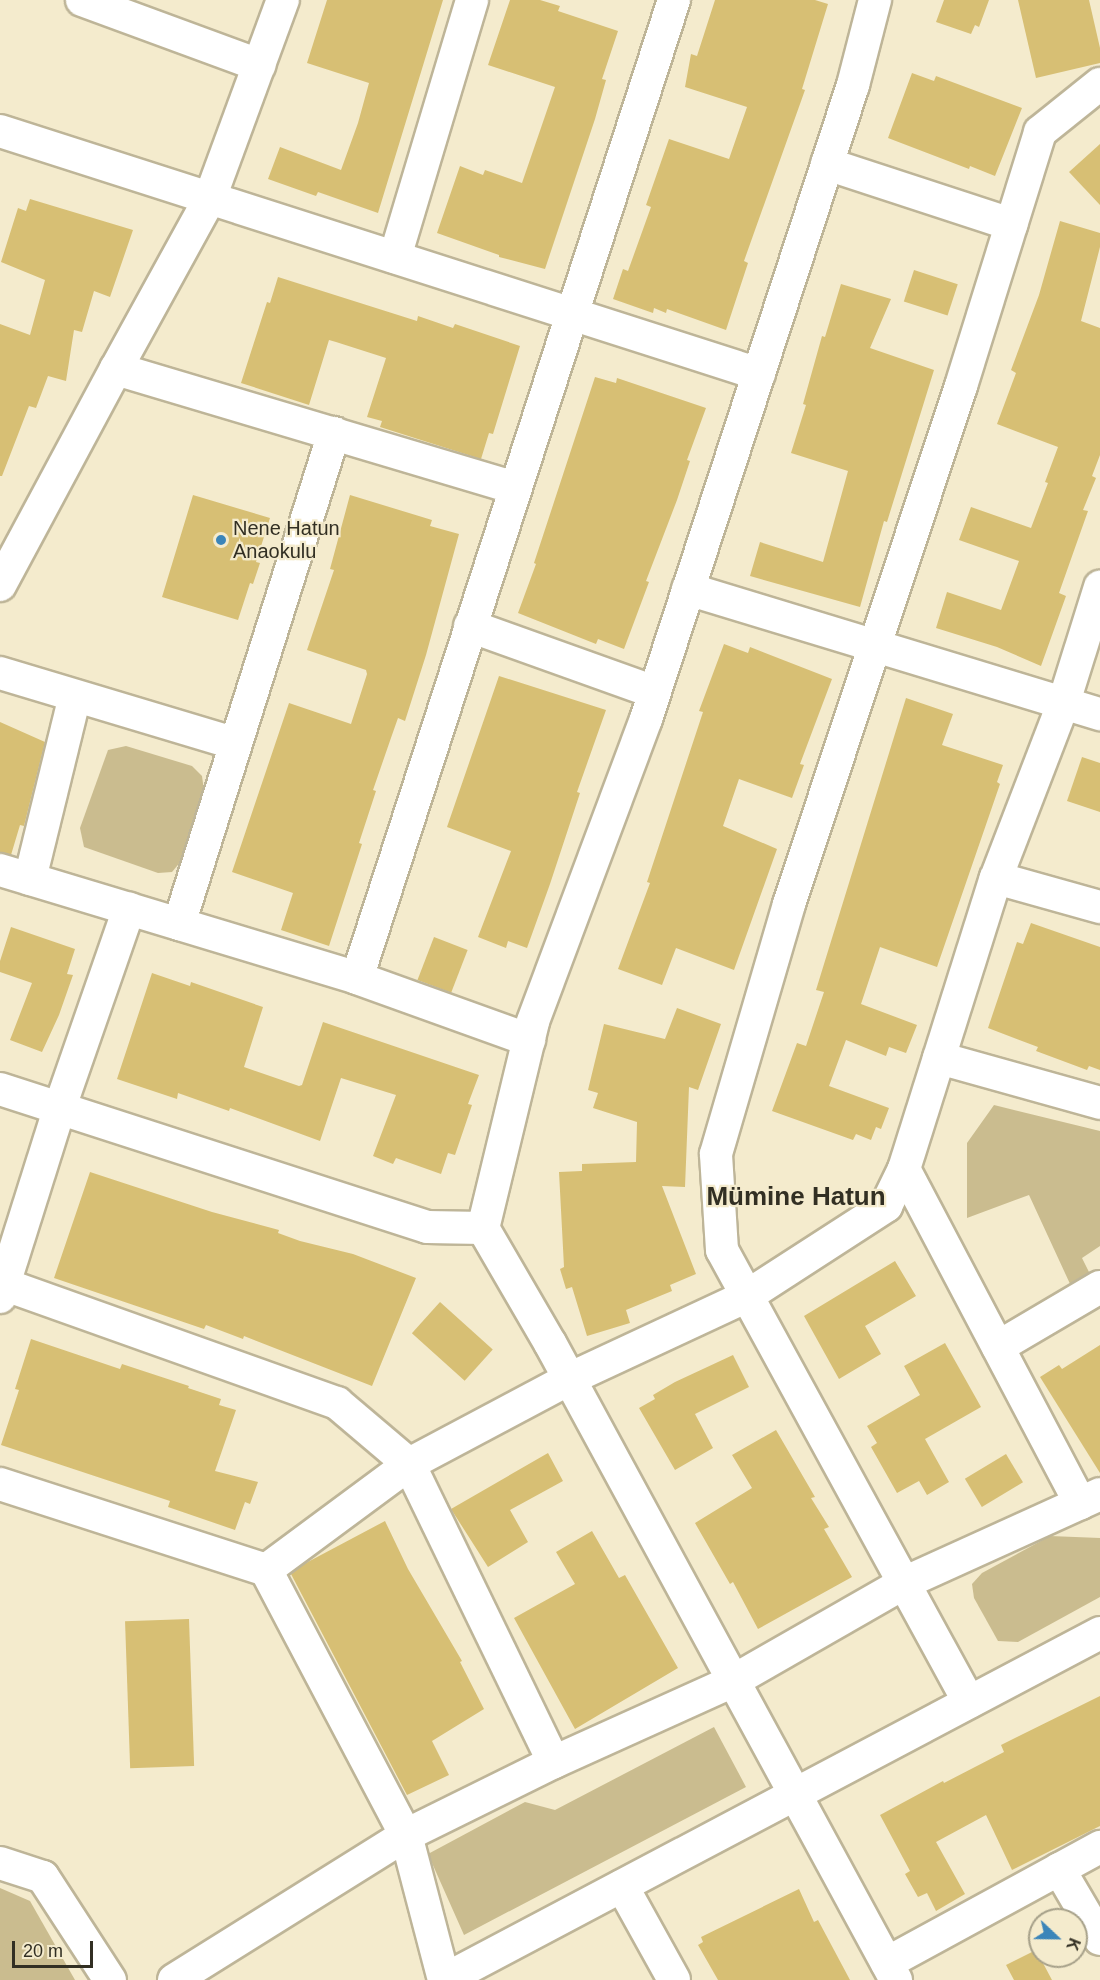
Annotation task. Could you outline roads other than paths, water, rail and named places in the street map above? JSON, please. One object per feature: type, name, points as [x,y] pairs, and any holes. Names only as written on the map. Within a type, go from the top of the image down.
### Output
[{"type":"street","points":[[82,0],[159,12],[260,65]]},
{"type":"street","points":[[0,585],[210,198],[283,0]]},
{"type":"street","points":[[395,257],[472,0]]},
{"type":"street","points":[[357,978],[571,314],[675,0]]},
{"type":"street","points":[[875,0],[853,85],[654,692],[529,1040],[483,1228],[569,1378],[794,1795],[892,1971],[1059,1869],[1100,1847]]},
{"type":"street","points":[[969,1702],[722,1250],[716,1154],[789,904],[1040,132],[1100,84]]},
{"type":"street","points":[[0,131],[759,374]]},
{"type":"street","points":[[827,164],[1011,224]]},
{"type":"street","points":[[116,369],[515,488]]},
{"type":"street","points":[[178,924],[334,434]]},
{"type":"street","points":[[266,1570],[409,1464],[569,1378],[747,1296],[886,1206],[904,1169],[996,878],[1064,702],[1100,587]]},
{"type":"street","points":[[688,589],[1100,714]]},
{"type":"street","points":[[470,626],[654,692]]},
{"type":"street","points":[[0,673],[236,744]]},
{"type":"street","points":[[30,879],[75,696]]},
{"type":"street","points":[[0,870],[357,978],[529,1040]]},
{"type":"street","points":[[996,878],[1100,907]]},
{"type":"street","points":[[129,909],[60,1107],[1,1288],[337,1403],[409,1464],[554,1762]]},
{"type":"street","points":[[939,1058],[1100,1103]]},
{"type":"street","points":[[0,1089],[428,1227],[483,1228]]},
{"type":"street","points":[[174,1980],[406,1835],[554,1762],[733,1681],[904,1583],[1090,1498],[998,1347],[904,1169]]},
{"type":"street","points":[[998,1347],[1100,1287]]},
{"type":"street","points":[[0,1484],[266,1570],[406,1835],[444,1980],[1100,1633]]},
{"type":"street","points":[[0,1863],[43,1877],[110,1980]]},
{"type":"street","points":[[1059,1869],[1100,1939]]},
{"type":"street","points":[[622,1886],[674,1980]]},
{"type":"place","name":"Nene Hatun Anaokulu","points":[[221,540]]},
{"type":"district","name":"Mümine Hatun","points":[[796,1197]]}]
